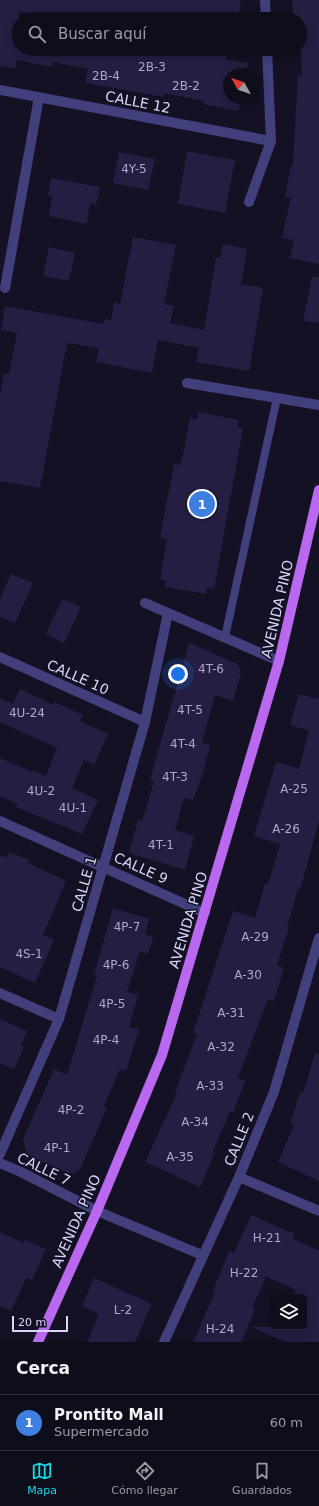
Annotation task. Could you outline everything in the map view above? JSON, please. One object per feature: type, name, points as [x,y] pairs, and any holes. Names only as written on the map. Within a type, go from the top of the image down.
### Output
[{"type":"main road","name":"AVENIDA PINO","points":[[38,1342],[97,1211],[162,1055],[279,661],[319,490]]},
{"type":"street","points":[[265,0],[266,12]]},
{"type":"street","points":[[249,202],[270,141],[267,56]]},
{"type":"street","name":"CALLE 12","points":[[0,90],[270,141]]},
{"type":"street","points":[[5,288],[39,97]]},
{"type":"street","points":[[187,383],[319,406]]},
{"type":"street","points":[[145,603],[279,661]]},
{"type":"street","name":"CALLE 1","points":[[0,1154],[59,1019],[145,722],[168,613]]},
{"type":"street","name":"CALLE 10","points":[[0,657],[145,722]]},
{"type":"street","name":"CALLE 9","points":[[0,821],[205,913]]},
{"type":"street","name":"CALLE 2","points":[[164,1342],[239,1177],[274,1092],[319,938]]},
{"type":"street","points":[[0,993],[59,1019]]},
{"type":"street","name":"CALLE 7","points":[[0,1163],[97,1211],[202,1256]]},
{"type":"street","points":[[239,1177],[319,1211]]},
{"type":"lane","points":[[224,638],[277,398]]},
{"type":"building","points":[[0,0],[241,0],[239,12],[12,12],[12,56],[227,56],[226,59],[248,63],[247,68],[223,68],[223,104],[240,104],[239,111],[203,104],[204,101],[164,93],[164,97],[85,83],[88,69],[53,62],[52,67],[17,60],[15,69],[0,66]]},
{"type":"building","points":[[292,0],[319,0],[319,264],[290,258],[294,240],[282,238],[291,198],[285,197],[291,165],[293,165],[298,75],[302,75],[301,56],[307,56],[307,12],[293,12]]},
{"type":"building","points":[[187,151],[235,160],[225,213],[178,204]]},
{"type":"building","points":[[119,152],[155,159],[148,190],[113,183]]},
{"type":"building","points":[[51,178],[100,187],[96,205],[90,203],[87,224],[49,216],[52,196],[48,195]]},
{"type":"building","points":[[133,237],[176,245],[164,304],[174,306],[170,323],[204,330],[216,257],[220,258],[223,244],[247,249],[241,284],[263,288],[249,371],[196,362],[199,348],[158,340],[152,373],[96,362],[99,348],[67,343],[40,488],[0,481],[0,395],[4,373],[9,374],[17,333],[1,330],[5,306],[103,324],[104,319],[111,320],[114,302],[120,304]]},
{"type":"building","points":[[49,247],[75,253],[69,281],[43,276]]},
{"type":"building","points":[[312,277],[319,277],[319,323],[303,321]]},
{"type":"building","points":[[198,412],[239,420],[237,427],[243,428],[214,589],[207,588],[206,594],[165,587],[166,581],[160,579],[167,539],[160,537],[174,464],[181,465],[190,418],[197,419]]},
{"type":"building","points":[[11,574],[33,583],[15,623],[0,617],[0,599]]},
{"type":"building","points":[[62,599],[81,607],[64,643],[46,634]]},
{"type":"building","points":[[189,643],[238,664],[241,673],[233,701],[215,695],[202,743],[210,745],[203,773],[193,800],[184,798],[175,830],[194,836],[185,870],[129,853],[138,820],[142,821],[154,781],[150,780]]},
{"type":"building","points":[[20,689],[53,705],[54,702],[83,715],[80,721],[108,734],[94,765],[84,760],[72,788],[98,800],[82,834],[16,807],[18,804],[0,796],[0,758],[32,772],[33,770],[46,776],[57,748],[0,722],[0,698],[13,704]]},
{"type":"building","points":[[299,694],[319,699],[319,821],[277,965],[284,968],[274,1001],[268,999],[238,1078],[245,1081],[233,1113],[230,1112],[213,1151],[215,1152],[200,1187],[145,1162],[177,1093],[175,1092],[197,1034],[193,1033],[233,911],[255,918],[265,883],[268,884],[280,844],[254,836],[276,762],[299,769],[309,731],[290,725]]},
{"type":"building","points":[[9,852],[29,860],[28,863],[66,881],[43,935],[54,940],[35,983],[0,967],[0,855],[6,858]]},
{"type":"building","points":[[113,908],[149,919],[145,934],[153,937],[148,954],[140,951],[127,992],[138,995],[129,1027],[139,1030],[126,1071],[120,1069],[104,1106],[107,1108],[80,1169],[76,1172],[68,1173],[27,1155],[23,1140],[54,1069],[67,1075],[97,976],[94,975]]},
{"type":"building","points":[[0,1019],[27,1031],[21,1045],[24,1047],[14,1069],[0,1063]]},
{"type":"building","points":[[315,1053],[319,1054],[319,1181],[278,1162],[294,1125],[290,1124],[300,1092],[303,1093]]},
{"type":"building","points":[[251,1215],[295,1234],[293,1239],[319,1251],[319,1342],[286,1342],[251,1327],[271,1327],[271,1330],[307,1330],[307,1294],[294,1294],[296,1290],[266,1276],[252,1308],[255,1310],[241,1342],[193,1342],[215,1292],[213,1291],[229,1251],[234,1253]]},
{"type":"building","points":[[0,1232],[24,1243],[25,1240],[46,1249],[32,1280],[26,1278],[11,1311],[0,1306]]},
{"type":"building","points":[[94,1278],[152,1304],[135,1342],[87,1342],[99,1314],[82,1306]]},
{"type":"place","name":"Prontito Mall","points":[[202,504]]}]
